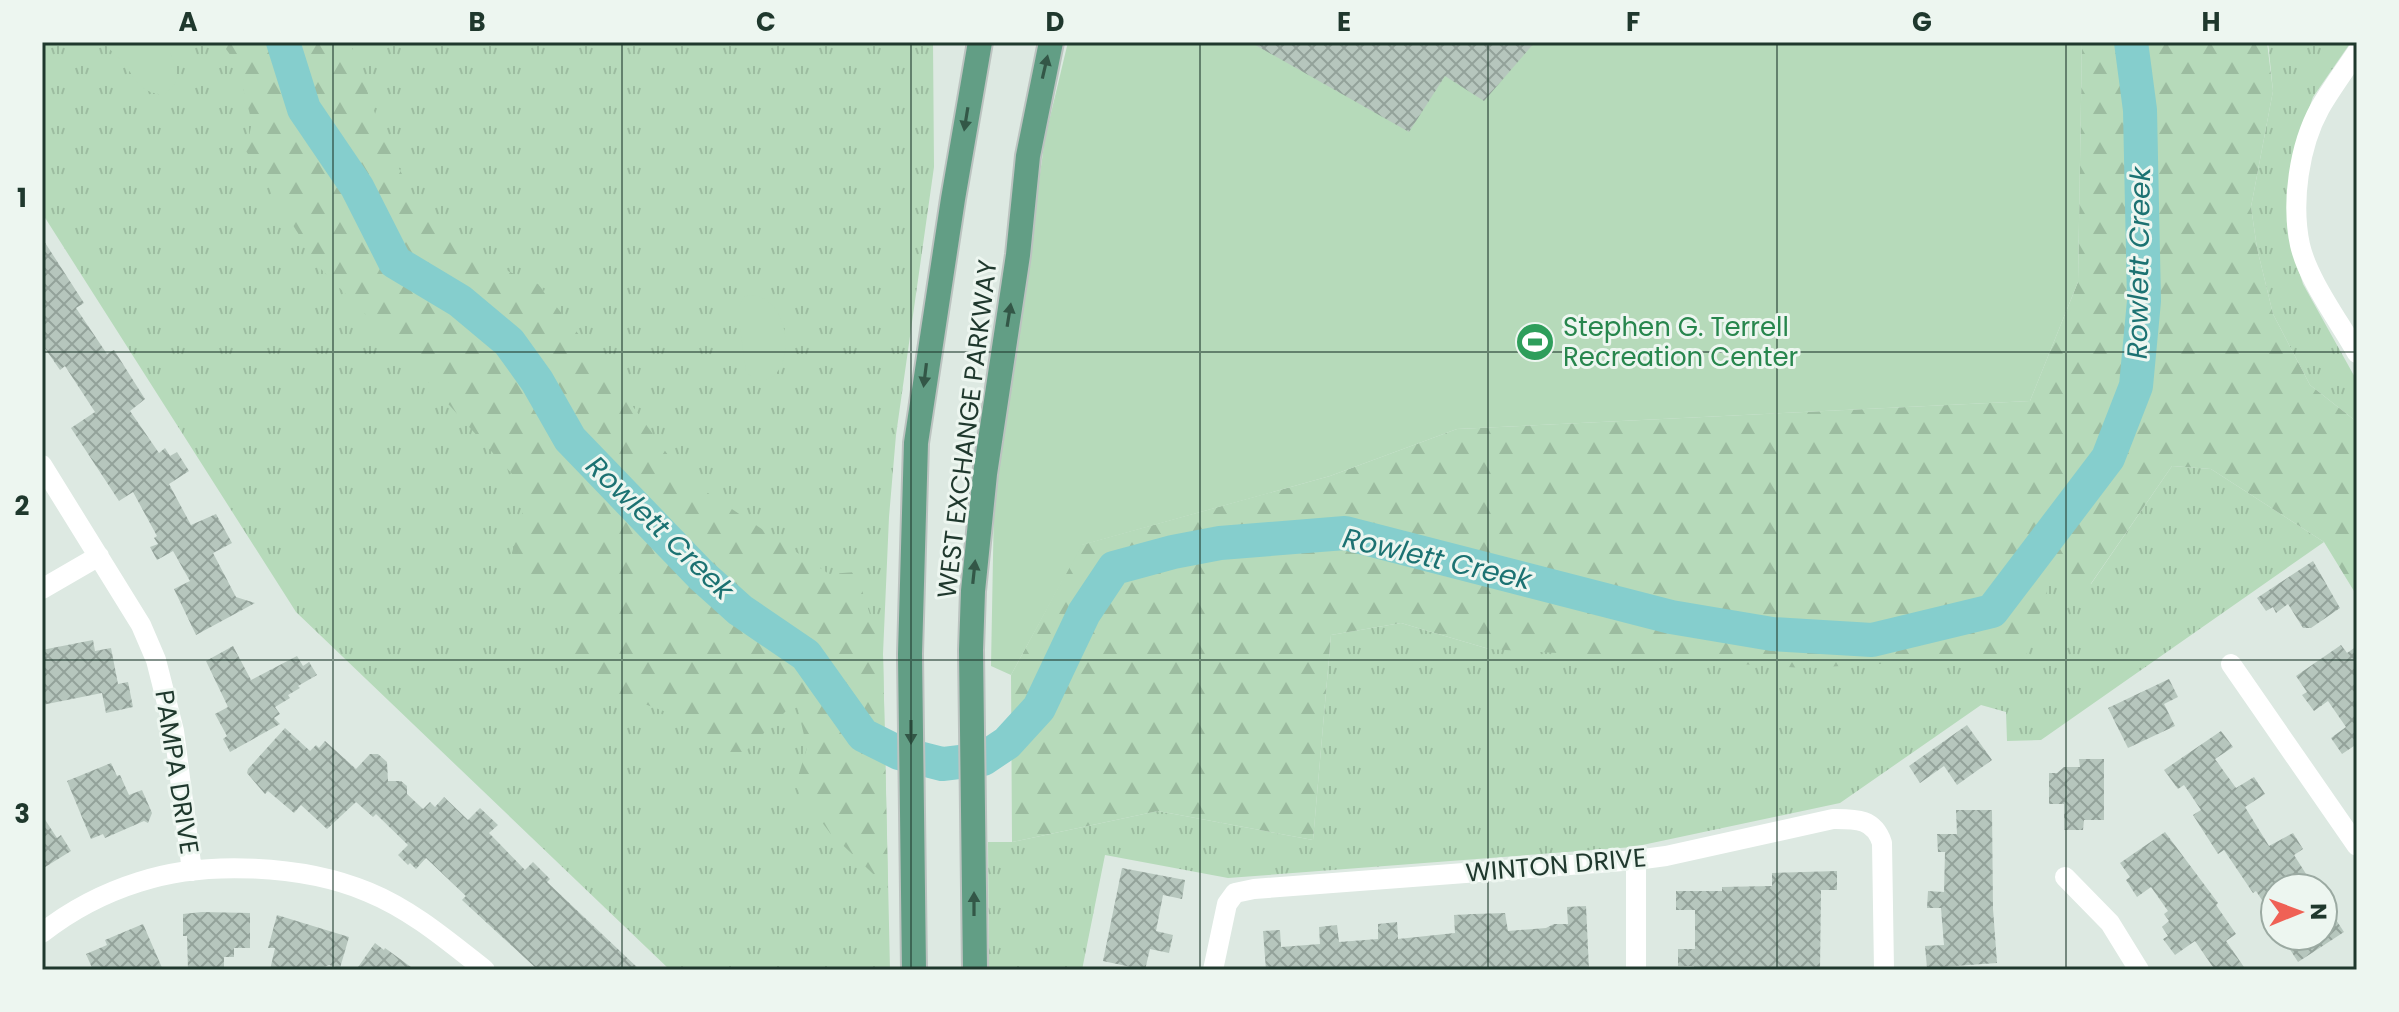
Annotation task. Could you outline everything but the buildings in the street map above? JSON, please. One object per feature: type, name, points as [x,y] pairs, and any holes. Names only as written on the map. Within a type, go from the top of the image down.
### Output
[{"type":"main road","name":"WEST EXCHANGE PARKWAY","points":[[914,970],[910,654],[916,443],[945,246],[980,42]]},
{"type":"main road","name":"WEST EXCHANGE PARKWAY","points":[[975,970],[973,591],[985,474],[1018,255],[1028,156],[1051,42]]},
{"type":"street","points":[[2357,52],[2319,110],[2306,140],[2297,212],[2300,246],[2311,272],[2357,353]]},
{"type":"street","name":"PAMPA DRIVE","points":[[42,465],[141,625],[160,672],[174,731],[192,871]]},
{"type":"street","points":[[42,589],[99,556]]},
{"type":"street","points":[[2231,664],[2357,846]]},
{"type":"street","name":"WINTON DRIVE","points":[[1213,970],[1231,896],[1254,889],[1636,860],[1831,819],[1860,820],[1875,828],[1882,843],[1884,970]]},
{"type":"street","points":[[1636,860],[1636,970]]},
{"type":"street","points":[[42,933],[68,913],[139,882],[192,871],[253,869],[314,875],[367,891],[414,915],[485,970]]},
{"type":"street","points":[[2065,877],[2110,923],[2139,970]]},
{"type":"green space","points":[[42,42],[933,42],[934,167],[896,435],[889,517],[883,654],[890,970],[670,970],[296,612],[42,213]]},
{"type":"green space","points":[[102,42],[163,42],[174,62],[175,82],[164,94],[145,89]]},
{"type":"green space","points":[[221,42],[350,42],[385,142],[421,210],[472,256],[538,284],[597,357],[684,477],[829,574],[856,572],[883,654],[888,888],[830,833],[795,786],[807,748],[796,701],[745,752],[728,752],[669,713],[620,695],[586,670],[568,649],[571,618],[520,579],[512,553],[524,507],[512,474],[320,268],[246,151],[252,122],[236,63]]},
{"type":"green space","name":"Stephen G. Terrell Recreation Center","points":[[1068,42],[2082,42],[2078,282],[2030,401],[1457,429],[1330,476],[1082,545],[1011,675],[991,666],[994,503],[1045,138]]},
{"type":"green space","points":[[2082,42],[2267,42],[2273,91],[2251,207],[2257,248],[2273,314],[2310,385],[2357,422],[2357,596],[2324,542],[2211,469],[2172,466],[2090,585],[2051,578],[2026,656],[1805,668],[1489,649],[1401,623],[1331,635],[1313,840],[1158,811],[1012,842],[1011,675],[1081,545],[1330,476],[1457,429],[2030,401],[2078,282]]},
{"type":"green space","points":[[2268,42],[2351,42],[2313,97],[2293,154],[2296,262],[2303,284],[2357,381],[2357,422],[2310,385],[2273,314],[2257,248],[2251,207],[2273,91]]},
{"type":"green space","points":[[750,295],[766,300],[777,311],[783,326],[786,343],[784,359],[777,372],[767,379],[753,379],[746,371],[739,307],[744,297]]},
{"type":"green space","points":[[2172,466],[2211,469],[2324,542],[2041,740],[2007,741],[2006,712],[1981,705],[1840,803],[1633,847],[1228,878],[1105,855],[1082,970],[989,970],[988,842],[1012,842],[1158,811],[1313,840],[1331,635],[1401,623],[1489,649],[2051,577],[2091,584]]},
{"type":"waterway","name":"Rowlett Creek","points":[[283,42],[304,109],[357,187],[395,262],[460,301],[509,342],[537,381],[570,439],[701,575],[740,610],[806,655],[863,735],[899,753],[942,764],[983,759],[1007,743],[1039,708],[1084,613],[1114,568],[1220,543],[1345,533],[1671,617],[1772,634],[1872,640],[1992,611],[2108,458],[2136,386],[2144,301],[2140,110],[2131,42]]},
{"type":"place","name":"Stephen G. Terrell Recreation Center","points":[[1535,342]]}]
